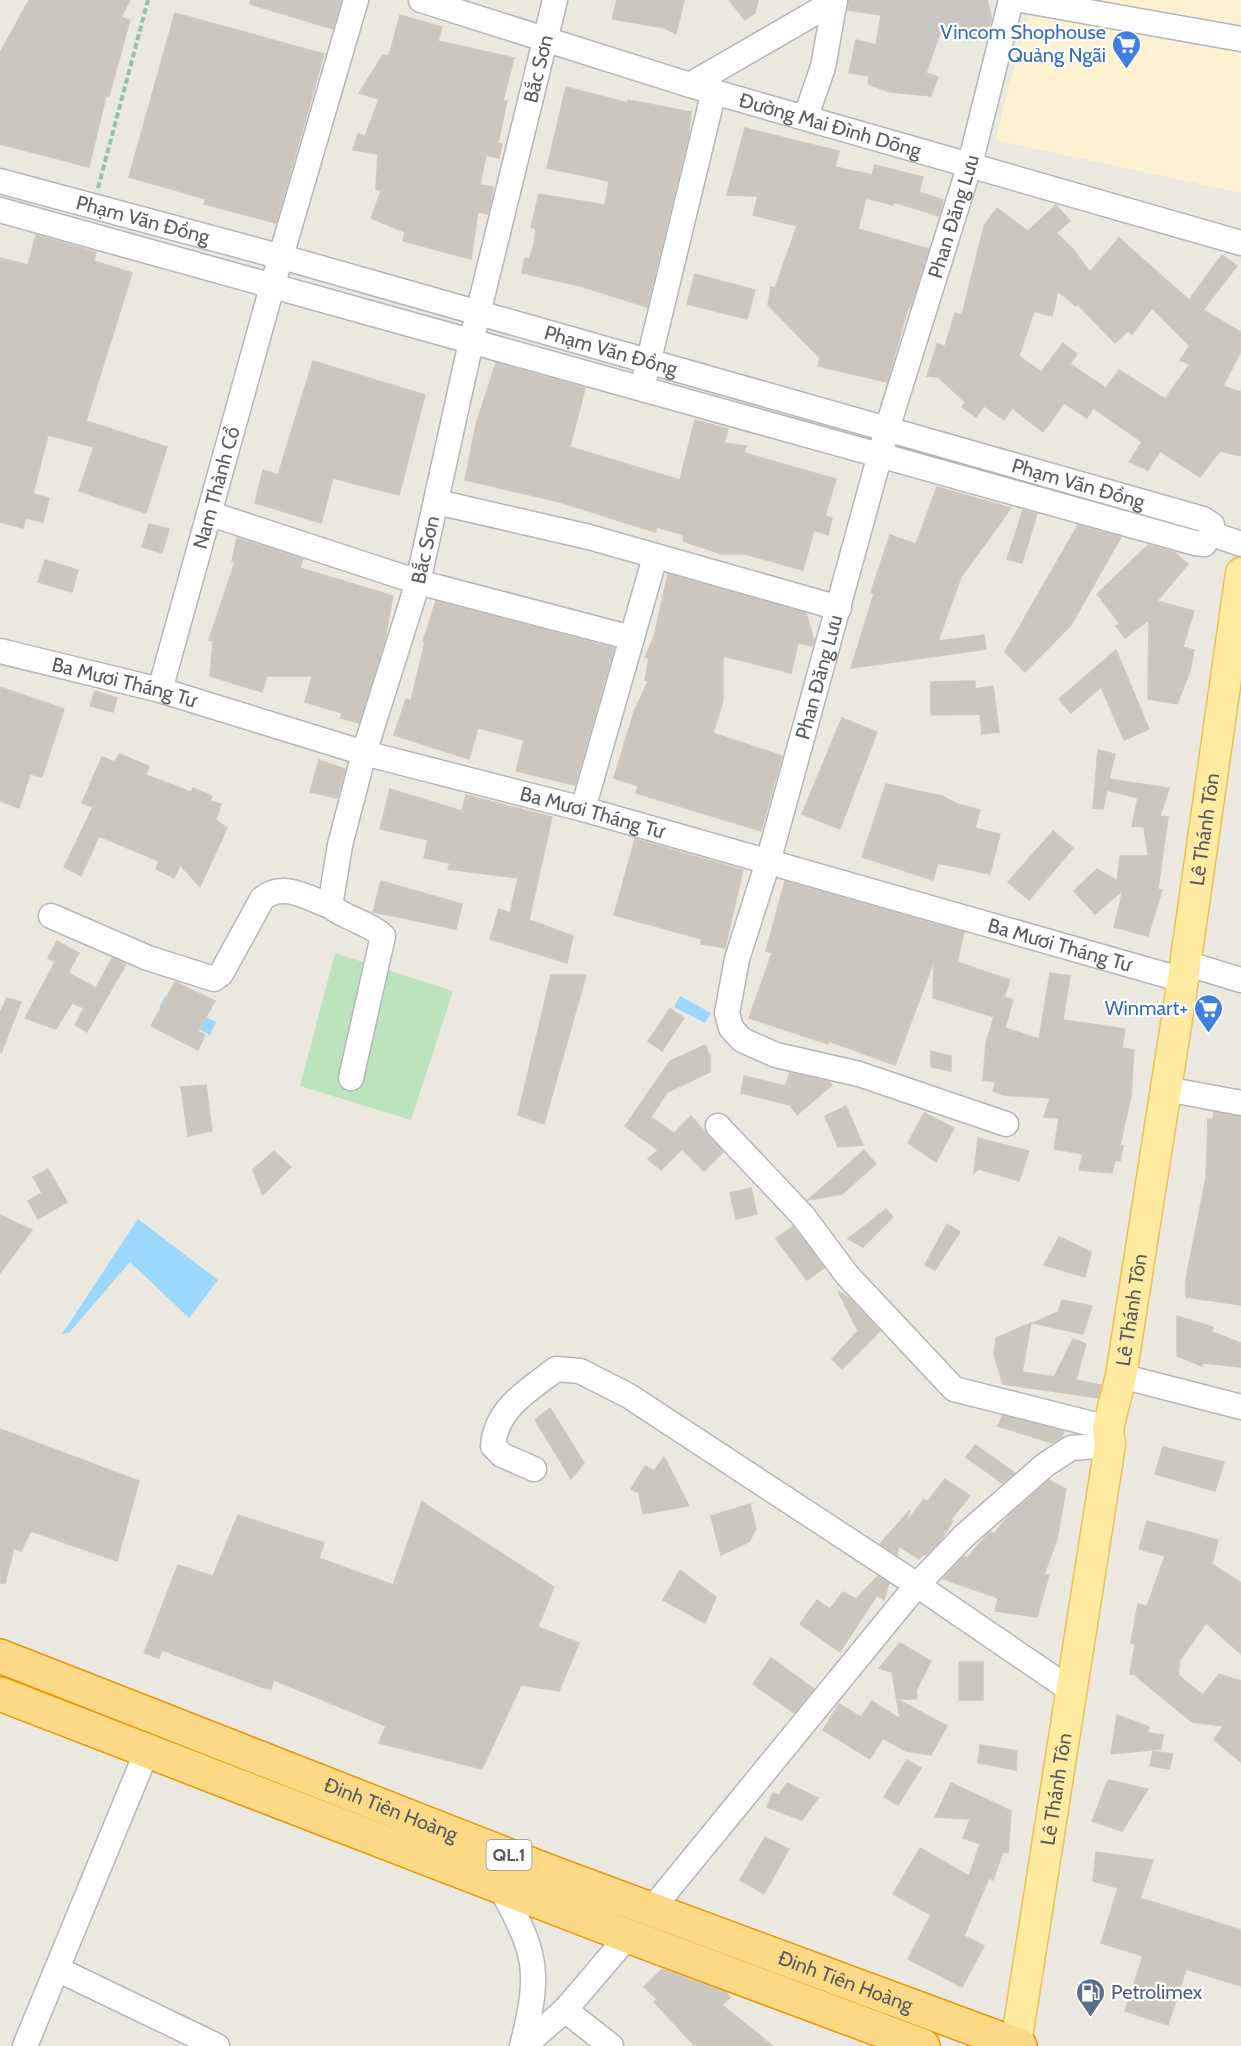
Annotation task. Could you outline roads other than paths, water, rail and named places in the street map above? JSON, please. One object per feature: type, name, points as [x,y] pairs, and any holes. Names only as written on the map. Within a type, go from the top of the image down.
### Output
[{"type":"highway","name":"Đinh Tiên Hoàng","points":[[0,1656],[652,1909],[1017,2045]]},
{"type":"highway","name":"Đinh Tiên Hoàng","points":[[0,1694],[628,1936],[923,2046]]},
{"type":"highway","points":[[136,1746],[138,1710]]},
{"type":"main road","name":"Lê Thánh Tôn","points":[[1017,2045],[1109,1436],[1121,1376],[1184,971],[1241,573]]},
{"type":"street","points":[[282,257],[356,0]]},
{"type":"street","name":"Đường Mai Đình Dõng","points":[[421,0],[690,85],[806,116],[1241,243]]},
{"type":"street","name":"Bắc Sơn","points":[[330,906],[340,845],[364,753],[418,582],[471,342],[555,0]]},
{"type":"street","name":"Phan Đăng Lưu","points":[[1006,1124],[859,1074],[776,1055],[749,1044],[735,1035],[727,1013],[737,959],[768,862],[887,429],[970,164],[1011,0]]},
{"type":"street","points":[[1021,0],[1092,6],[1241,39]]},
{"type":"street","points":[[690,85],[835,1]]},
{"type":"street","points":[[806,116],[823,67],[835,1]]},
{"type":"street","points":[[642,391],[714,91]]},
{"type":"street","name":"Phạm Văn Đồng","points":[[0,181],[479,312],[1203,519],[1212,525],[1212,534],[1204,544],[1195,543],[642,391],[0,210]]},
{"type":"street","points":[[84,235],[92,207]]},
{"type":"street","name":"Nam Thành Cổ","points":[[160,690],[282,257]]},
{"type":"street","points":[[437,502],[589,537],[839,608]]},
{"type":"street","points":[[211,514],[418,582],[632,638]]},
{"type":"street","name":"Phạm Văn Đồng","points":[[1212,534],[1241,544]]},
{"type":"street","points":[[583,810],[655,557]]},
{"type":"street","name":"Ba Mươi Tháng Tư","points":[[0,651],[160,690],[364,753],[583,810],[768,862],[1184,971],[1241,980]]},
{"type":"street","points":[[51,916],[148,958],[214,979],[221,974],[262,899],[270,891],[286,890],[330,906],[343,916],[376,930],[383,936],[351,1078]]},
{"type":"street","points":[[1166,1089],[1241,1103]]},
{"type":"street","points":[[718,1126],[804,1216],[847,1275],[954,1389],[1109,1436]]},
{"type":"street","points":[[534,1469],[502,1455],[493,1446],[498,1422],[511,1405],[556,1369],[580,1371],[630,1396],[1071,1689]]},
{"type":"street","points":[[1121,1376],[1241,1407]]},
{"type":"street","points":[[652,1909],[917,1585],[964,1536],[1045,1465],[1071,1448],[1109,1436]]},
{"type":"street","points":[[25,2046],[57,1969],[136,1746]]},
{"type":"street","points":[[500,1887],[525,1933],[532,1954],[534,1978],[532,2006],[523,2046]]},
{"type":"street","points":[[523,2046],[565,2010],[628,1936]]},
{"type":"street","points":[[57,1969],[217,2046]]},
{"type":"street","points":[[565,2010],[611,2046]]},
{"type":"water","points":[[165,996],[216,1022],[210,1035],[159,1008]]},
{"type":"water","points":[[680,996],[711,1013],[705,1023],[674,1007]]},
{"type":"water","points":[[138,1219],[218,1280],[189,1318],[130,1262],[69,1333],[62,1334]]},
{"type":"place","name":"Vincom Shophouse Quảng Ngãi","points":[[1127,70]]},
{"type":"place","name":"Winmart+","points":[[1209,1034]]},
{"type":"place","name":"Petrolimex","points":[[1090,2018]]}]
